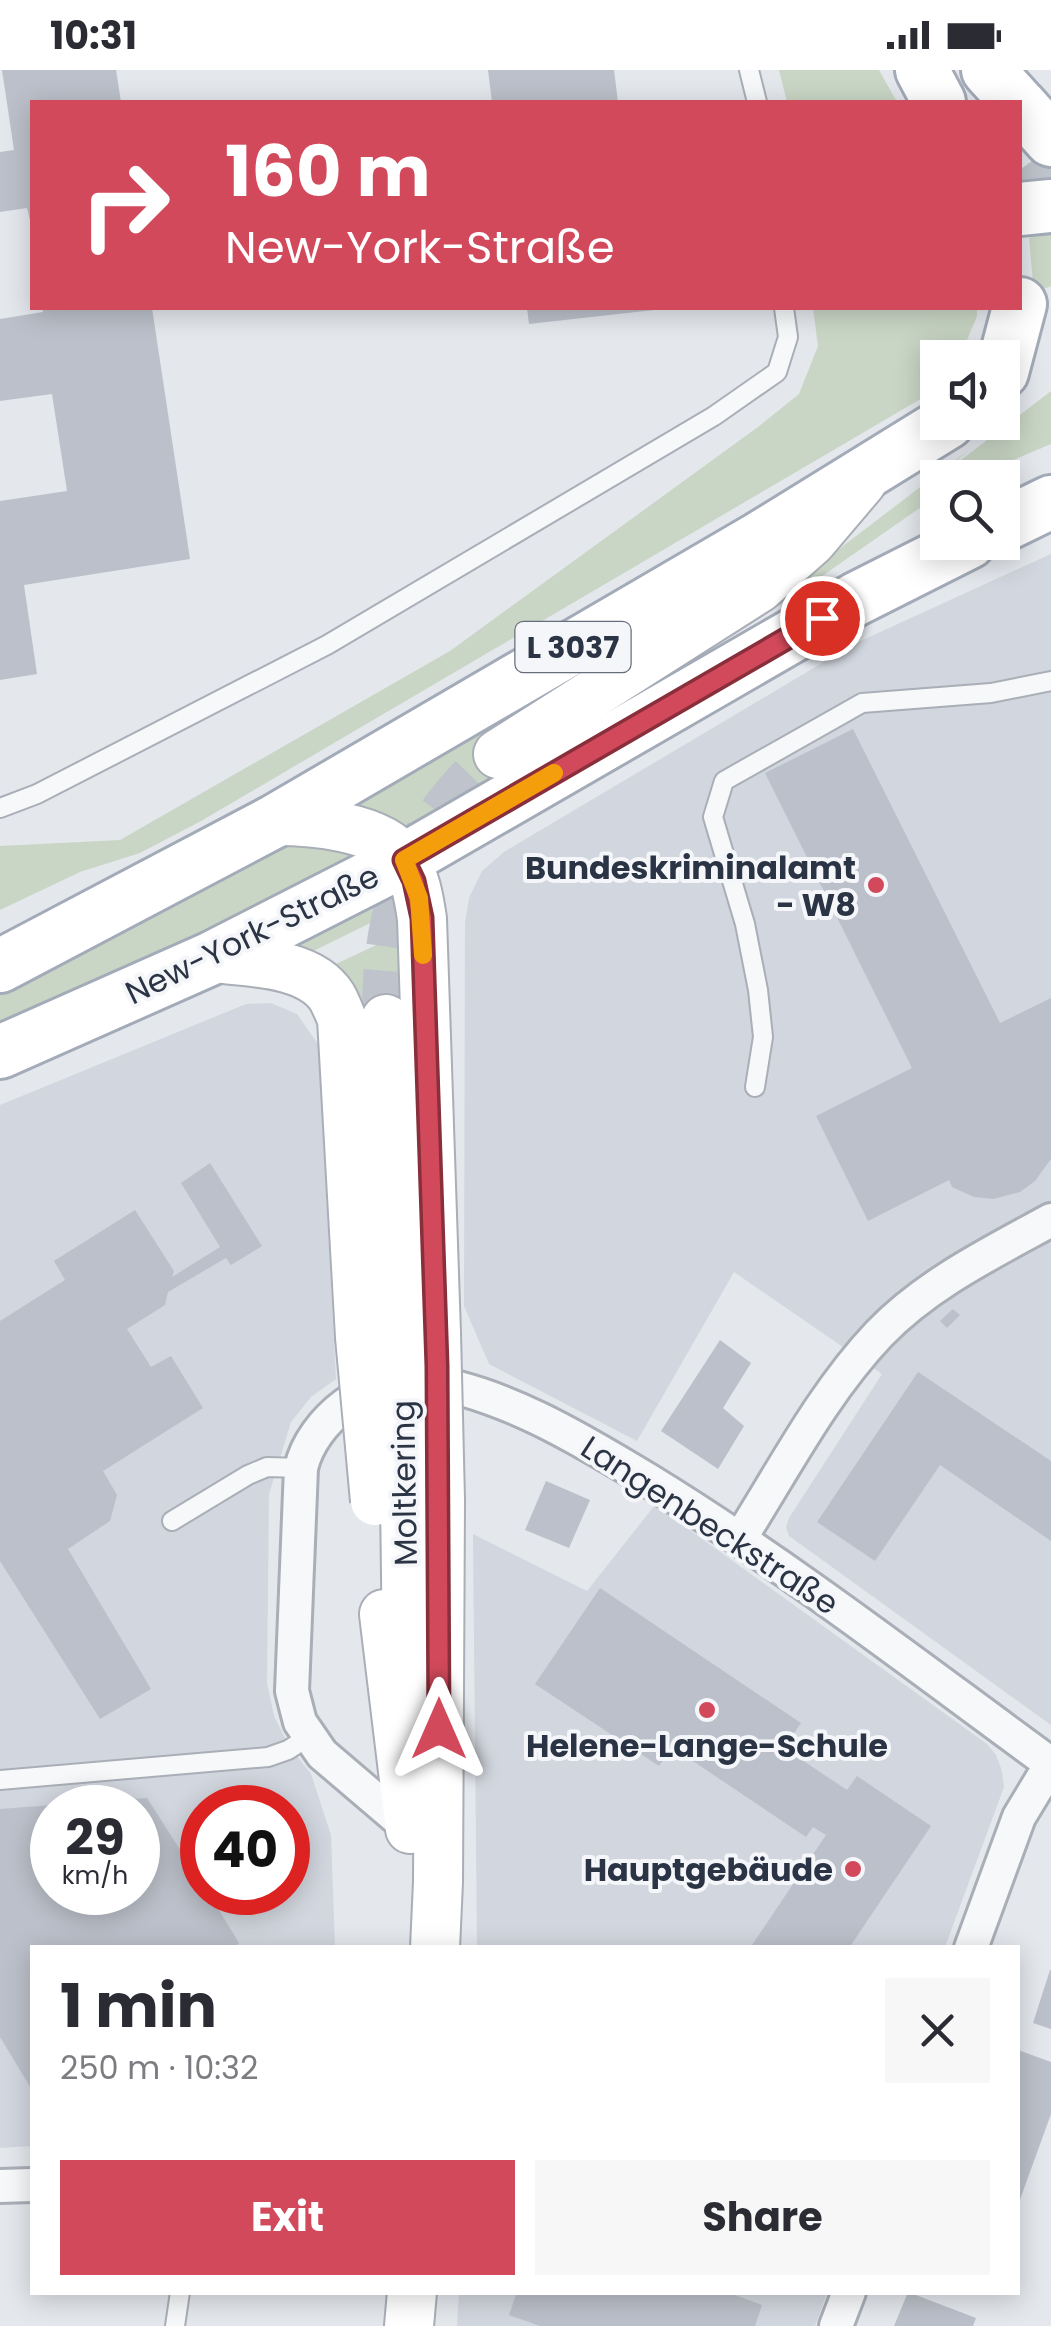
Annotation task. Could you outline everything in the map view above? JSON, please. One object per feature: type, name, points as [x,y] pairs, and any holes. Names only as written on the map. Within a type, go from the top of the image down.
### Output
[{"type":"main road","points":[[922,70],[938,100]]},
{"type":"main road","points":[[987,70],[1015,100]]},
{"type":"main road","points":[[1022,112],[1040,158],[1022,204]]},
{"type":"main road","points":[[1010,340],[1018,310]]},
{"type":"main road","points":[[1020,378],[1051,362]]},
{"type":"main road","name":"L 3037","points":[[0,966],[275,820],[920,440]]},
{"type":"main road","points":[[1020,517],[1051,502]]},
{"type":"main road","name":"New-York-Straße","points":[[0,1052],[212,958],[404,860],[856,598],[933,560]]},
{"type":"street","points":[[987,70],[1004,100]]},
{"type":"street","points":[[498,754],[759,588],[812,541],[871,472]]},
{"type":"street","points":[[275,820],[345,828],[385,844],[404,860]]},
{"type":"street","name":"Moltkering","points":[[399,1335],[422,918],[414,881],[404,860]]},
{"type":"street","points":[[212,958],[299,973],[323,987],[342,1020],[399,1335],[406,1500]]},
{"type":"street","name":"Moltkering","points":[[386,1019],[406,1500],[413,1945]]},
{"type":"street","points":[[741,1537],[837,1386],[880,1333],[952,1275],[1051,1220]]},
{"type":"street","name":"Langenbeckstraße","points":[[410,1829],[335,1768],[308,1737],[292,1691],[301,1468],[305,1453],[321,1426],[351,1402],[388,1384],[424,1381],[494,1401],[577,1437],[741,1537],[1051,1764]]},
{"type":"street","name":"Moltkering","points":[[406,1500],[438,1863],[435,1945]]},
{"type":"street","points":[[972,1945],[1019,1817],[1051,1764]]},
{"type":"street","points":[[0,2186],[30,2185]]},
{"type":"street","points":[[408,2326],[412,2295]]},
{"type":"street","points":[[836,2326],[847,2295]]},
{"type":"lane","points":[[749,70],[756,100]]},
{"type":"lane","points":[[0,808],[36,794],[327,646],[714,416],[777,372],[788,337],[784,310]]},
{"type":"lane","points":[[756,1087],[763,1037],[758,990],[745,924],[713,817],[724,781],[862,703],[991,693],[1051,681]]},
{"type":"lane","points":[[172,1521],[267,1467],[301,1468]]},
{"type":"lane","points":[[0,1780],[268,1757],[308,1737]]},
{"type":"lane","points":[[175,2326],[180,2295]]},
{"type":"shaded area","points":[[1051,554],[1051,1725],[789,1536],[789,1518],[882,1374],[734,1272],[637,1441],[489,1364],[464,1306],[465,923],[469,898],[482,871],[504,852],[854,644]]},
{"type":"shaded area","points":[[271,1003],[297,1014],[318,1044],[336,1379],[311,1397],[291,1422],[269,1494],[267,1683],[274,1716],[289,1746],[311,1774],[331,1835],[335,1945],[30,1945],[30,2146],[0,2148],[0,1105],[246,1004]]},
{"type":"shaded area","name":"Helene-Lange-Schule","points":[[655,1505],[987,1744],[996,1755],[1004,1787],[946,1945],[477,1945],[473,1534],[587,1591]]},
{"type":"shaded area","points":[[459,2295],[826,2295],[815,2326],[457,2326]]},
{"type":"green space","points":[[779,70],[879,70],[896,100],[786,100]]},
{"type":"green space","points":[[1051,145],[1051,176],[1040,185],[1022,188],[1022,168]]},
{"type":"green space","points":[[1051,225],[1051,286],[1034,293],[1029,238]]},
{"type":"green space","points":[[813,310],[977,310],[967,340],[920,340],[920,399],[201,821],[140,853],[80,872],[0,910],[0,846],[120,840],[450,651],[799,394],[818,346]]},
{"type":"green space","points":[[1051,391],[1051,444],[1013,460],[961,460],[987,440],[1020,440],[1020,415]]},
{"type":"green space","points":[[920,487],[920,508],[779,606],[775,598]]},
{"type":"green space","points":[[476,729],[515,775],[392,840],[333,813]]},
{"type":"green space","points":[[308,845],[351,856],[353,860],[0,1027],[0,989],[275,848]]},
{"type":"green space","points":[[389,895],[397,910],[299,958],[281,947]]},
{"type":"green space","points":[[402,933],[407,1017],[356,1021],[323,970]]},
{"type":"building","points":[[2,70],[116,70],[121,100],[30,100],[30,220],[27,208],[0,212],[0,152],[14,150]]},
{"type":"building","points":[[488,70],[614,70],[618,100],[492,100]]},
{"type":"building","points":[[152,310],[190,559],[24,585],[37,674],[0,680],[0,501],[67,491],[52,394],[0,401],[0,319],[43,312]]},
{"type":"building","points":[[527,310],[654,310],[529,324]]},
{"type":"building","name":"Bundeskriminalamt - W8","points":[[853,729],[1000,1023],[1051,998],[1051,1159],[1035,1181],[1020,1192],[993,1199],[974,1197],[952,1187],[949,1180],[868,1221],[816,1116],[912,1068],[765,773]]},
{"type":"building","points":[[210,1163],[262,1246],[231,1265],[226,1258],[168,1292],[165,1305],[127,1329],[151,1367],[171,1356],[203,1408],[103,1471],[117,1495],[110,1521],[68,1549],[151,1689],[100,1719],[0,1561],[0,1321],[65,1280],[54,1261],[135,1210],[174,1271],[172,1277],[220,1247],[181,1183]]},
{"type":"building","points":[[953,1309],[960,1315],[947,1328],[940,1321]]},
{"type":"building","points":[[720,1340],[751,1363],[723,1408],[744,1426],[718,1469],[661,1431]]},
{"type":"building","points":[[918,1372],[1051,1461],[1051,1541],[940,1465],[875,1561],[817,1522]]},
{"type":"building","points":[[546,1481],[590,1500],[569,1548],[525,1530]]},
{"type":"building","points":[[600,1588],[801,1723],[784,1748],[847,1790],[857,1776],[931,1826],[851,1945],[752,1945],[826,1835],[813,1827],[806,1837],[672,1747],[659,1766],[535,1684]]},
{"type":"building","points":[[30,1807],[30,1915],[160,1915],[160,1818],[180,1850],[180,1915],[222,1915],[239,1943],[30,1945],[30,2087],[0,2037],[0,1809]]},
{"type":"building","points":[[1051,1970],[1051,2029],[1033,2023]]},
{"type":"building","points":[[1020,2051],[1051,2062],[1051,2114],[1020,2199]]},
{"type":"building","points":[[516,2295],[735,2295],[762,2305],[755,2326],[540,2326],[509,2315]]},
{"type":"building","points":[[907,2295],[976,2318],[973,2326],[894,2326]]},
{"type":"tunnel","points":[[1037,159],[1051,182]]},
{"type":"tunnel","points":[[386,1019],[391,941],[410,873],[444,811],[498,754]]},
{"type":"slow traffic","points":[[423,955],[419,898],[404,860],[554,773]]},
{"type":"place","name":"Bundeskriminalamt - W8","points":[[876,885]]},
{"type":"place","name":"Helene-Lange-Schule","points":[[707,1710]]},
{"type":"place","name":"Hauptgebäude","points":[[853,1869]]},
{"type":"route","points":[[439,1729],[440,1500],[422,918],[414,881],[404,860],[822,618]]}]
